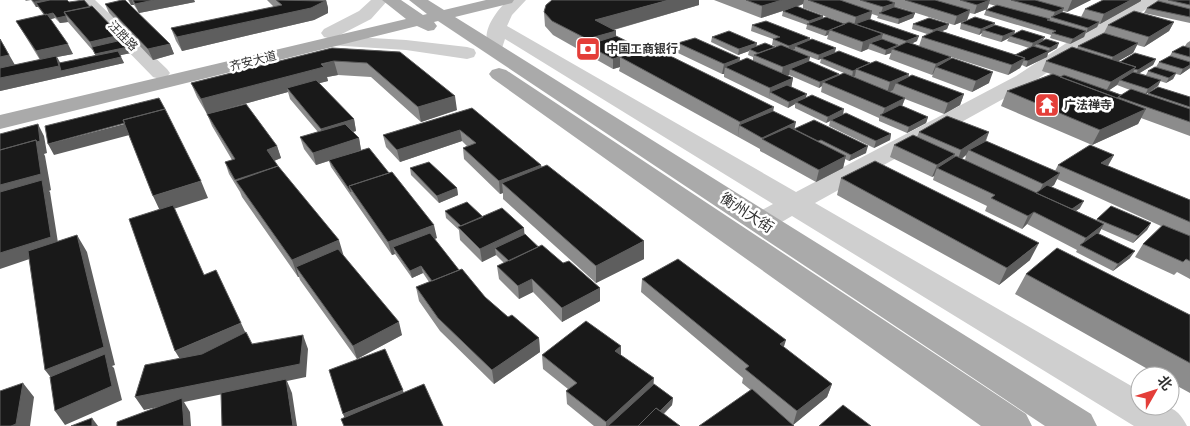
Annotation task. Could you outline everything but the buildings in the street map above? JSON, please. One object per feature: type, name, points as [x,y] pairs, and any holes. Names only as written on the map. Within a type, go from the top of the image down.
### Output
[{"type":"main road","name":"齐安大道","points":[[0,122],[332,37],[419,10],[473,0]]},
{"type":"main road","name":"齐安大道","points":[[419,10],[506,0]]},
{"type":"main road","name":"衡州大街","points":[[419,10],[498,40],[760,222],[1077,426]]},
{"type":"main road","name":"衡州大街","points":[[419,10],[467,53],[1012,426]]},
{"type":"main road","name":"齐安大道","points":[[0,110],[160,73],[332,37]]},
{"type":"street","name":"汪胜路","points":[[86,0],[160,73]]},
{"type":"street","points":[[332,37],[366,15],[380,0]]},
{"type":"street","points":[[518,0],[507,10],[498,40],[794,204],[1166,426]]},
{"type":"street","points":[[760,222],[1023,80],[1103,27],[1151,0]]},
{"type":"street","points":[[332,37],[406,44],[467,53]]},
{"type":"place","name":"中国工商银行","points":[[588,49]]},
{"type":"place","name":"广法禅寺","points":[[1047,105]]}]
